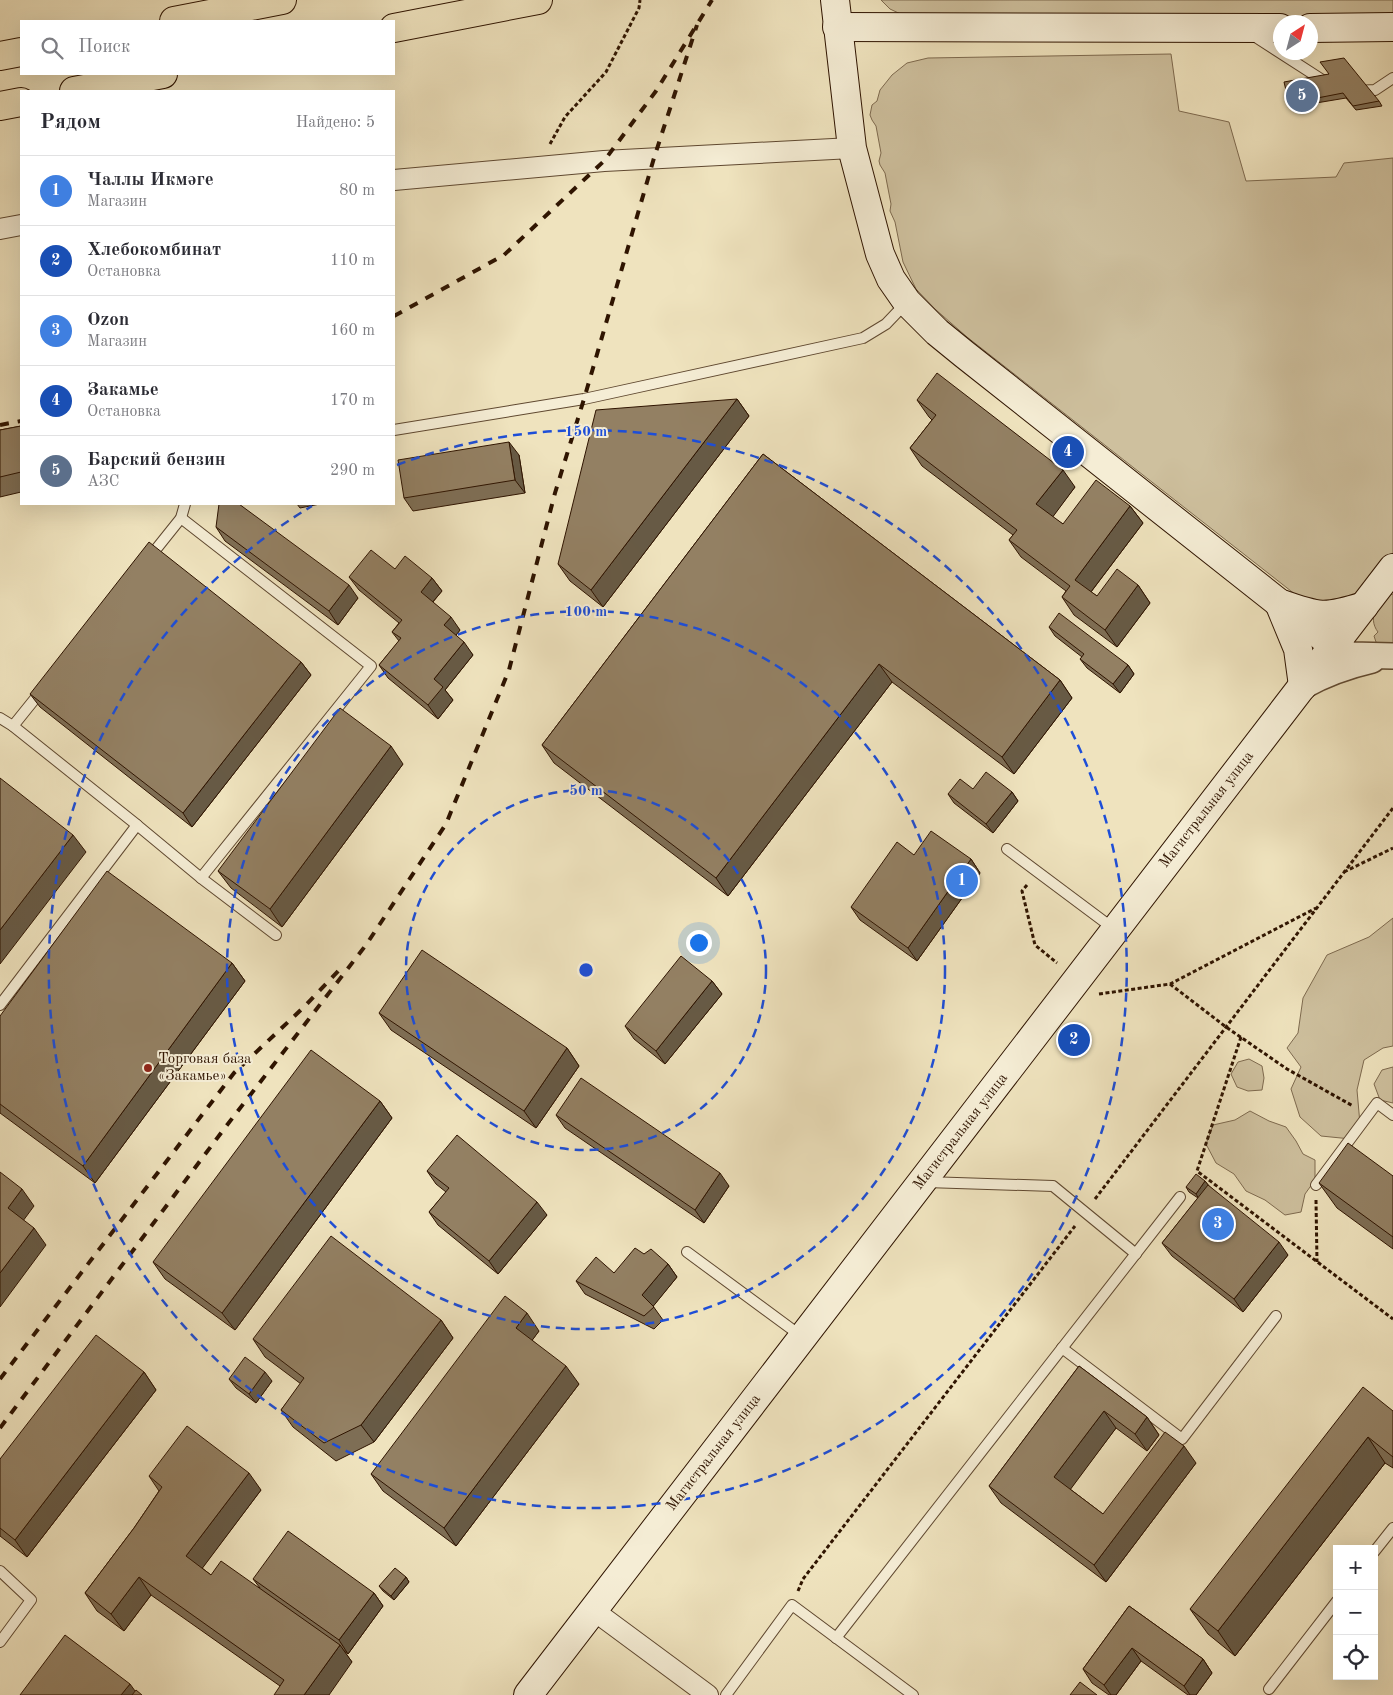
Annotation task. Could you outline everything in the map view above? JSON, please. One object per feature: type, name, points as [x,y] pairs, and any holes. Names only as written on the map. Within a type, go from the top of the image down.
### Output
[{"type":"main road","points":[[179,20],[282,0]]},
{"type":"main road","points":[[395,28],[538,0]]},
{"type":"main road","points":[[835,0],[852,148],[880,254],[891,279],[907,302],[937,332],[964,354],[1279,603],[1324,616],[1364,606]]},
{"type":"main road","points":[[837,27],[1273,28]]},
{"type":"main road","points":[[1318,28],[1393,27]]},
{"type":"main road","points":[[0,56],[20,52]]},
{"type":"main road","points":[[79,90],[158,75]]},
{"type":"main road","points":[[0,106],[20,102]]},
{"type":"main road","name":"Магистральная улица","points":[[528,1695],[1393,568]]},
{"type":"main road","points":[[1279,603],[1298,649],[1302,686]]},
{"type":"street","points":[[395,180],[604,161],[852,148]]},
{"type":"street","points":[[0,229],[20,225]]},
{"type":"street","points":[[1279,603],[1332,647],[1352,655],[1393,657]]},
{"type":"street","points":[[1302,686],[1328,672],[1351,664],[1393,657]]},
{"type":"street","points":[[593,1610],[708,1695]]},
{"type":"lane","points":[[1242,28],[1343,91],[1375,90],[1393,78]]},
{"type":"lane","points":[[395,430],[584,399],[863,338],[886,324],[907,302]]},
{"type":"lane","points":[[144,564],[181,518],[185,505]]},
{"type":"lane","points":[[181,518],[371,666],[201,878]]},
{"type":"lane","points":[[13,726],[50,680]]},
{"type":"lane","points":[[0,718],[13,726],[201,878],[276,935]]},
{"type":"lane","points":[[0,1005],[137,825]]},
{"type":"lane","points":[[1007,849],[1115,929]]},
{"type":"lane","points":[[1316,1185],[1378,1103],[1393,1115]]},
{"type":"lane","points":[[922,1182],[1053,1186],[1136,1254]]},
{"type":"lane","points":[[836,1638],[1180,1197]]},
{"type":"lane","points":[[687,1252],[803,1337]]},
{"type":"lane","points":[[1062,1348],[1182,1438],[1276,1316]]},
{"type":"lane","points":[[1378,1547],[1393,1528]]},
{"type":"lane","points":[[0,1570],[31,1600],[0,1642]]},
{"type":"lane","points":[[726,1695],[792,1605],[913,1695]]},
{"type":"lane","points":[[1268,1688],[1333,1606]]},
{"type":"path","points":[[536,167],[565,117],[606,72],[640,8],[640,0]]},
{"type":"path","points":[[1344,872],[1393,848]]},
{"type":"path","points":[[1038,871],[1022,891],[1035,945],[1057,962]]},
{"type":"path","points":[[1098,994],[1170,984],[1318,907]]},
{"type":"path","points":[[1170,984],[1287,1069],[1369,1114]]},
{"type":"path","points":[[1241,1037],[1197,1172],[1393,1319]]},
{"type":"path","points":[[1316,1185],[1318,1262]]},
{"type":"shaded area","points":[[881,0],[1393,0],[1393,16],[1318,17],[1318,15],[1273,15],[1273,18],[1200,19],[907,17],[890,9]]},
{"type":"shaded area","points":[[1171,54],[1179,111],[1229,122],[1246,181],[1336,177],[1344,163],[1393,158],[1393,554],[1365,591],[1351,601],[1326,605],[1296,595],[967,337],[935,309],[916,289],[903,262],[895,222],[890,211],[891,204],[885,173],[879,161],[881,153],[876,126],[870,115],[872,105],[877,101],[880,90],[892,75],[907,63],[928,58]]},
{"type":"shaded area","points":[[1393,594],[1393,647],[1384,648],[1376,642],[1374,636],[1378,632],[1373,621],[1375,609],[1382,600]]},
{"type":"shaded area","points":[[1393,918],[1393,1046],[1383,1048],[1364,1060],[1357,1090],[1360,1124],[1351,1139],[1321,1136],[1300,1117],[1291,1089],[1301,1067],[1287,1048],[1298,1033],[1303,998],[1327,955],[1369,937]]},
{"type":"shaded area","points":[[1249,1059],[1262,1066],[1264,1078],[1262,1090],[1248,1091],[1237,1087],[1231,1074],[1238,1062]]},
{"type":"shaded area","points":[[1393,1067],[1393,1103],[1380,1100],[1374,1084],[1382,1070]]},
{"type":"shaded area","points":[[1250,1111],[1286,1127],[1303,1154],[1315,1160],[1315,1180],[1305,1194],[1301,1212],[1285,1215],[1265,1200],[1246,1191],[1234,1174],[1216,1163],[1206,1144],[1213,1125],[1235,1120]]},
{"type":"building","points":[[1344,58],[1379,101],[1353,106],[1343,93],[1307,100],[1308,103],[1290,107],[1284,82],[1329,74],[1320,62]]},
{"type":"building","points":[[937,373],[1063,470],[1036,504],[1063,524],[1096,480],[1130,506],[1075,580],[1097,596],[1117,569],[1138,585],[1105,630],[1062,597],[1070,586],[1009,540],[1017,530],[910,448],[936,415],[917,400]]},
{"type":"building","points":[[737,399],[591,590],[558,564],[596,410]]},
{"type":"building","points":[[20,426],[20,472],[0,477],[0,430]]},
{"type":"building","points":[[509,442],[515,480],[404,498],[398,460]]},
{"type":"building","points":[[763,454],[1060,680],[1002,757],[879,664],[716,878],[542,745]]},
{"type":"building","points":[[219,505],[240,505],[349,585],[329,611],[216,527]]},
{"type":"building","points":[[149,542],[301,662],[183,813],[30,694]]},
{"type":"building","points":[[371,550],[395,569],[405,556],[432,578],[421,592],[451,617],[444,625],[464,642],[434,679],[443,687],[428,705],[379,665],[401,638],[392,632],[402,620],[349,577]]},
{"type":"building","points":[[1059,613],[1128,665],[1113,684],[1080,659],[1084,654],[1049,627]]},
{"type":"building","points":[[340,708],[391,746],[270,909],[218,871]]},
{"type":"building","points":[[986,772],[1012,792],[986,824],[948,794],[960,779],[973,789]]},
{"type":"building","points":[[0,778],[73,835],[0,930]]},
{"type":"building","points":[[931,831],[971,859],[908,948],[851,907],[897,842],[914,855]]},
{"type":"building","points":[[107,871],[232,963],[83,1166],[0,1104],[0,1016]]},
{"type":"building","points":[[422,950],[567,1048],[524,1111],[379,1013]]},
{"type":"building","points":[[681,956],[712,981],[656,1051],[625,1026]]},
{"type":"building","points":[[311,1050],[380,1101],[222,1313],[153,1262]]},
{"type":"building","points":[[581,1078],[720,1173],[695,1210],[556,1115]]},
{"type":"building","points":[[457,1135],[537,1202],[489,1261],[429,1212],[449,1188],[427,1171]]},
{"type":"building","points":[[1348,1143],[1393,1176],[1393,1237],[1319,1183]]},
{"type":"building","points":[[0,1172],[22,1189],[8,1208],[34,1228],[0,1273]]},
{"type":"building","points":[[1196,1174],[1205,1181],[1196,1194],[1186,1187]]},
{"type":"building","points":[[1208,1185],[1279,1242],[1234,1299],[1162,1243]]},
{"type":"building","points":[[331,1236],[441,1320],[361,1425],[324,1443],[281,1410],[304,1378],[253,1339]]},
{"type":"building","points":[[635,1248],[644,1254],[651,1249],[668,1264],[642,1295],[654,1307],[644,1316],[576,1281],[596,1257],[614,1273]]},
{"type":"building","points":[[505,1296],[527,1313],[516,1328],[566,1366],[444,1528],[371,1474]]},
{"type":"building","points":[[96,1335],[144,1372],[15,1540],[0,1528],[0,1459]]},
{"type":"building","points":[[245,1357],[265,1372],[249,1394],[229,1379]]},
{"type":"building","points":[[1079,1366],[1147,1417],[1135,1434],[1104,1411],[1054,1477],[1103,1514],[1165,1432],[1184,1446],[1094,1565],[989,1486]]},
{"type":"building","points":[[1363,1387],[1393,1411],[1393,1457],[1368,1437],[1218,1631],[1190,1609]]},
{"type":"building","points":[[187,1426],[249,1473],[186,1556],[211,1575],[221,1561],[340,1645],[304,1695],[274,1695],[284,1680],[139,1577],[111,1614],[85,1593],[162,1487],[149,1476]]},
{"type":"building","points":[[288,1531],[374,1593],[339,1640],[253,1579]]},
{"type":"building","points":[[395,1568],[406,1577],[391,1596],[379,1586]]},
{"type":"building","points":[[1129,1606],[1203,1659],[1184,1686],[1132,1648],[1104,1685],[1083,1669]]},
{"type":"building","points":[[65,1635],[130,1684],[121,1695],[20,1695]]},
{"type":"building","points":[[1080,1682],[1097,1695],[1070,1695]]},
{"type":"building","points":[[136,1690],[142,1695],[132,1695]]},
{"type":"railway","points":[[395,315],[504,255],[604,161],[656,91],[712,0]]},
{"type":"railway","points":[[0,1428],[224,1129],[366,945],[446,824],[509,670],[555,493],[654,158],[697,25]]},
{"type":"railway","points":[[0,425],[20,421]]},
{"type":"railway","points":[[0,1379],[234,1073],[305,1006],[340,969]]},
{"type":"place","name":"Барский бензин","points":[[1302,96]]},
{"type":"place","name":"Закамье","points":[[1068,452]]},
{"type":"place","name":"Чаллы Икмәге","points":[[962,881]]},
{"type":"place","name":"Хлебокомбинат","points":[[1074,1040]]},
{"type":"place","name":"Торговая база «Закамье»","points":[[148,1068]]},
{"type":"place","name":"Ozon","points":[[1218,1224]]}]
